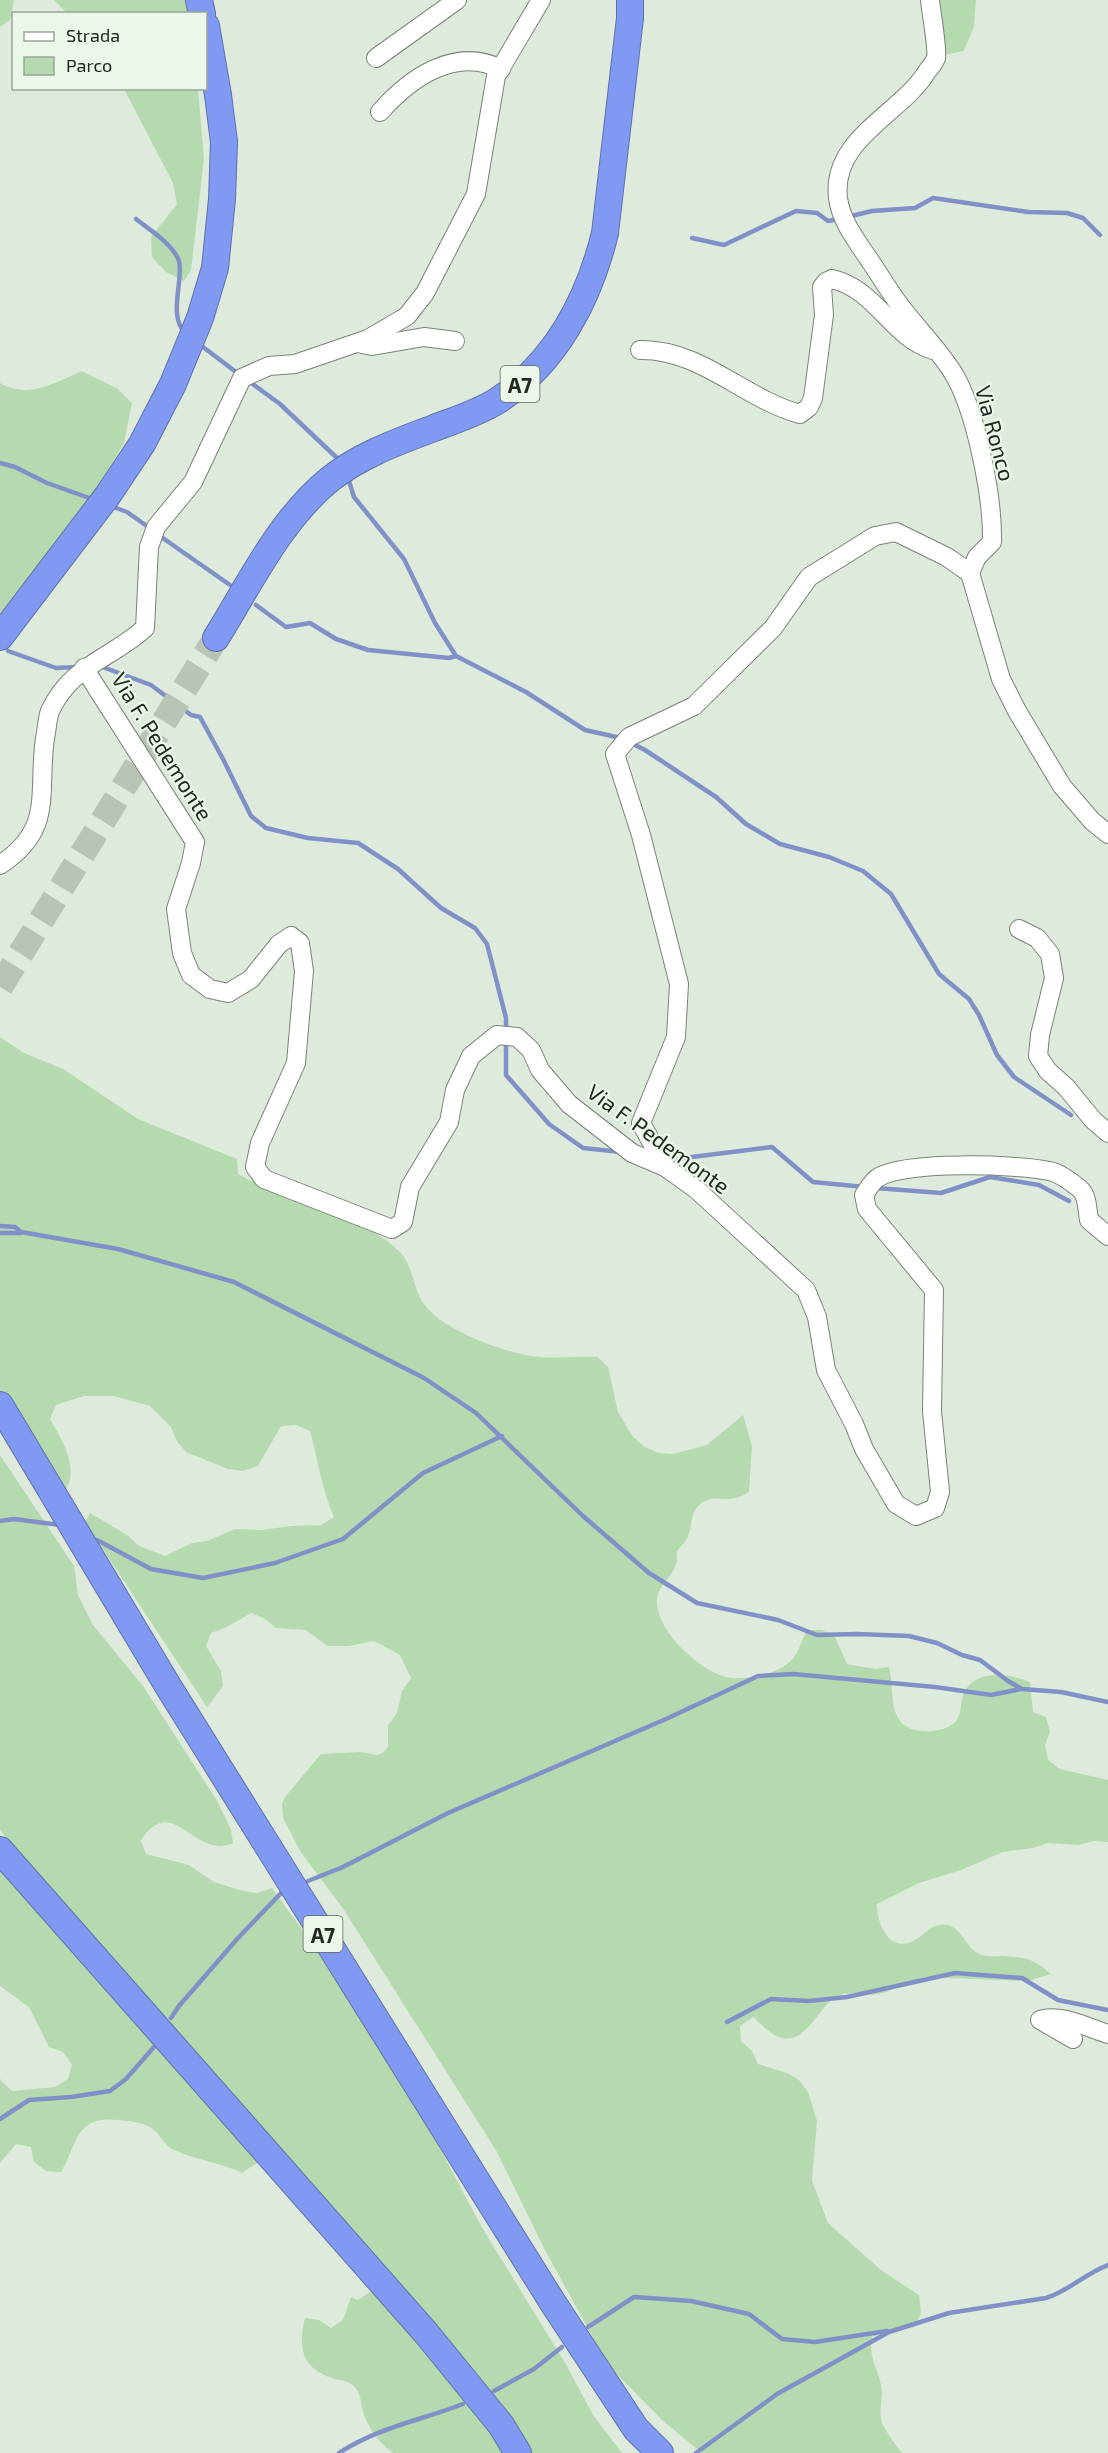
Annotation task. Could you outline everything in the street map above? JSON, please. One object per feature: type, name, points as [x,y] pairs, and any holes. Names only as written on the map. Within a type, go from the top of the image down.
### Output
[{"type":"highway","name":"A7","points":[[216,638],[282,534],[300,510],[328,481],[368,454],[495,402],[532,372],[559,341],[575,316],[587,288],[605,233],[630,18],[630,0]]},
{"type":"highway","points":[[3,634],[114,487],[142,444],[189,348],[215,268],[222,199],[224,142],[207,32]]},
{"type":"highway","name":"A7","points":[[0,1406],[168,1686],[553,2303],[636,2429],[660,2453]]},
{"type":"highway","points":[[0,1850],[426,2333],[501,2425],[518,2453]]},
{"type":"street","points":[[376,58],[457,0]]},
{"type":"street","points":[[0,865],[11,858],[34,830],[40,816],[44,747],[49,712],[65,686],[84,668],[128,643],[145,628],[149,547],[156,527],[193,482],[242,378],[269,366],[295,364],[368,339],[407,316],[425,292],[476,194],[496,76],[542,0]]},
{"type":"street","name":"Via Ronco","points":[[930,0],[936,58],[907,98],[868,128],[852,149],[841,171],[837,188],[841,214],[850,230],[901,307],[938,351],[963,391],[983,463],[992,519],[992,542],[976,557],[969,573]]},
{"type":"street","points":[[380,112],[397,93],[417,78],[459,60],[477,60],[501,69]]},
{"type":"street","points":[[640,350],[657,350],[703,364],[779,408],[800,414],[809,407],[813,398],[824,315],[822,287],[832,279],[869,297],[918,345],[938,351]]},
{"type":"street","points":[[356,343],[372,346],[424,337],[455,342]]},
{"type":"street","points":[[665,1167],[641,1123],[676,1037],[680,984],[641,835],[615,753],[628,737],[693,706],[773,628],[809,577],[874,536],[897,532],[947,557],[969,573],[1001,679],[1017,711],[1062,786],[1092,821],[1108,834]]},
{"type":"street","name":"Via F. Pedemonte","points":[[84,668],[195,842],[191,863],[176,909],[182,953],[191,975],[210,989],[228,993],[251,980],[279,944],[291,936],[300,943],[304,971],[296,1063],[260,1143],[255,1167],[264,1179],[392,1229],[403,1222],[411,1187],[448,1122],[455,1090],[471,1056],[497,1035],[517,1037],[531,1050],[540,1070],[569,1104],[632,1153],[665,1167],[697,1190],[806,1290],[817,1317],[826,1370],[854,1424],[864,1449],[896,1504],[916,1516],[935,1508],[940,1492],[932,1411],[934,1290],[867,1209],[864,1195],[878,1177],[899,1170],[955,1165],[1051,1171],[1082,1190],[1089,1220],[1108,1236]]},
{"type":"street","points":[[1019,929],[1037,938],[1050,954],[1054,978],[1040,1035],[1038,1056],[1048,1071],[1073,1094],[1093,1120],[1108,1133]]},
{"type":"street","points":[[1073,2039],[1040,2020],[1061,2019],[1108,2034]]},
{"type":"green space","points":[[0,0],[14,0],[10,20],[0,27]]},
{"type":"green space","points":[[54,0],[189,0],[191,12],[66,12]]},
{"type":"green space","points":[[933,0],[976,0],[974,27],[964,51],[943,55]]},
{"type":"green space","points":[[125,90],[198,90],[204,159],[191,270],[184,281],[166,272],[152,257],[151,237],[177,204],[173,183]]},
{"type":"green space","points":[[82,371],[118,389],[132,403],[124,443],[94,493],[0,613],[0,383],[11,388],[32,390]]},
{"type":"green space","points":[[0,1037],[24,1053],[63,1069],[138,1119],[237,1159],[238,1174],[251,1181],[329,1211],[368,1229],[399,1251],[408,1263],[424,1304],[443,1322],[456,1330],[484,1343],[525,1355],[552,1358],[598,1357],[608,1367],[618,1412],[633,1437],[645,1447],[658,1453],[673,1454],[707,1445],[743,1415],[752,1446],[749,1492],[732,1499],[709,1500],[700,1504],[694,1513],[688,1535],[677,1551],[674,1569],[657,1598],[659,1615],[665,1627],[682,1649],[704,1667],[733,1678],[749,1678],[766,1674],[791,1661],[807,1630],[822,1630],[835,1637],[847,1664],[875,1669],[889,1667],[893,1701],[899,1720],[906,1726],[917,1730],[933,1731],[943,1729],[957,1720],[964,1693],[976,1680],[994,1675],[1022,1679],[1030,1682],[1033,1712],[1046,1717],[1050,1732],[1045,1745],[1048,1760],[1060,1769],[1108,1780],[1108,1842],[1094,1841],[1079,1845],[1048,1843],[1033,1848],[1003,1852],[961,1870],[919,1883],[877,1904],[881,1926],[890,1939],[896,1942],[903,1944],[911,1942],[932,1928],[948,1925],[958,1931],[977,1953],[986,1956],[1028,1959],[1051,1974],[1027,1981],[925,1977],[890,1991],[868,1995],[844,1994],[829,2002],[804,2031],[788,2039],[772,2033],[753,2017],[740,2026],[741,2041],[752,2051],[758,2064],[787,2073],[799,2080],[808,2092],[817,2121],[812,2181],[828,2223],[882,2271],[919,2295],[921,2313],[915,2327],[901,2328],[872,2337],[871,2345],[882,2392],[880,2412],[883,2425],[902,2453],[702,2453],[662,2420],[608,2365],[545,2250],[497,2152],[344,1910],[300,1851],[283,1818],[282,1803],[285,1797],[321,1754],[362,1752],[376,1755],[383,1753],[388,1747],[388,1725],[397,1713],[402,1691],[411,1678],[400,1655],[373,1641],[349,1646],[327,1646],[306,1630],[276,1628],[264,1618],[251,1613],[211,1633],[206,1646],[221,1671],[223,1686],[207,1707],[85,1522],[90,1513],[127,1535],[139,1546],[165,1556],[192,1543],[207,1541],[235,1529],[262,1530],[321,1525],[334,1517],[323,1486],[310,1431],[296,1425],[281,1426],[258,1466],[243,1471],[228,1469],[186,1452],[177,1441],[171,1427],[150,1406],[114,1396],[84,1396],[56,1405],[50,1419],[68,1455],[70,1465],[69,1483],[64,1492],[0,1390]]},
{"type":"green space","points":[[0,1455],[74,1566],[78,1595],[93,1625],[143,1686],[216,1799],[231,1829],[233,1844],[219,1846],[207,1843],[178,1826],[160,1823],[151,1828],[141,1840],[146,1854],[189,1865],[214,1882],[243,1891],[257,1893],[272,1888],[343,1986],[425,2120],[481,2226],[567,2366],[593,2415],[622,2453],[393,2453],[387,2448],[370,2428],[359,2394],[352,2384],[322,2374],[308,2362],[302,2347],[305,2318],[319,2320],[331,2328],[343,2320],[351,2297],[358,2300],[379,2286],[273,2152],[242,2173],[172,2149],[153,2129],[146,2125],[131,2121],[104,2120],[93,2122],[80,2133],[61,2172],[46,2171],[34,2162],[31,2147],[16,2144],[0,2163],[0,2078],[12,2091],[55,2087],[68,2079],[72,2065],[63,2052],[49,2047],[29,2007],[0,1986],[0,1864],[18,1853],[0,1830]]},
{"type":"waterway","points":[[847,217],[872,211],[915,208],[933,198],[1028,212],[1067,213],[1083,218],[1100,235]]},
{"type":"waterway","points":[[692,238],[724,245],[796,211],[817,213],[828,221],[839,219]]},
{"type":"waterway","points":[[136,219],[166,243],[179,261],[177,308],[180,326],[186,333]]},
{"type":"waterway","points":[[199,344],[240,375]]},
{"type":"waterway","points":[[247,380],[280,404],[337,458]]},
{"type":"waterway","points":[[0,463],[95,500]]},
{"type":"waterway","points":[[348,478],[354,497],[404,559],[435,623],[456,656],[526,692],[585,730],[621,738]]},
{"type":"waterway","points":[[111,506],[127,512],[151,529]]},
{"type":"waterway","points":[[157,534],[230,585]]},
{"type":"waterway","points":[[256,605],[286,627],[310,623],[336,639],[368,650],[449,658],[456,656]]},
{"type":"waterway","points":[[8,651],[56,668],[77,667]]},
{"type":"waterway","points":[[100,666],[151,685],[191,715],[200,717],[251,816],[266,828],[308,838],[358,843],[398,869],[441,908],[475,928],[487,944],[506,1018],[506,1031]]},
{"type":"waterway","points":[[629,742],[716,797],[746,824],[780,844],[829,857],[863,871],[891,894],[939,974],[969,999],[997,1055],[1014,1077],[1071,1115]]},
{"type":"waterway","points":[[506,1039],[506,1075],[549,1124],[583,1148],[621,1152]]},
{"type":"waterway","points":[[665,1157],[676,1159],[772,1147],[813,1182],[865,1187]]},
{"type":"waterway","points":[[876,1188],[941,1193],[990,1177],[1039,1185],[1069,1201]]},
{"type":"waterway","points":[[0,1226],[15,1227],[21,1232],[118,1249],[234,1282],[424,1378],[476,1413],[583,1516],[649,1573],[697,1603],[778,1620],[817,1635],[909,1636],[937,1643],[962,1655],[980,1660],[1022,1689],[1061,1692],[1108,1702]]},
{"type":"waterway","points":[[0,1233],[21,1233]]},
{"type":"waterway","points":[[97,1540],[151,1569],[203,1578],[275,1563],[343,1539],[423,1473],[502,1436]]},
{"type":"waterway","points":[[0,1521],[14,1519],[60,1525]]},
{"type":"waterway","points":[[308,1881],[343,1867],[448,1813],[666,1719],[758,1676],[793,1674],[935,1687],[991,1695],[1021,1689]]},
{"type":"waterway","points":[[171,2018],[238,1938],[284,1890]]},
{"type":"waterway","points":[[727,2022],[771,1999],[809,2001],[847,1997],[955,1973],[1022,1978],[1058,2000],[1108,2010]]},
{"type":"waterway","points":[[0,2119],[29,2100],[110,2091],[126,2079],[154,2047]]},
{"type":"waterway","points":[[696,2453],[777,2394],[889,2332],[949,2313],[1046,2298],[1108,2265]]},
{"type":"waterway","points":[[588,2327],[634,2297],[691,2301],[749,2314],[782,2339],[815,2342],[887,2331]]},
{"type":"waterway","points":[[494,2391],[534,2369],[562,2347]]},
{"type":"waterway","points":[[339,2453],[384,2431],[463,2404]]},
{"type":"tunnel","points":[[0,987],[216,638]]}]
